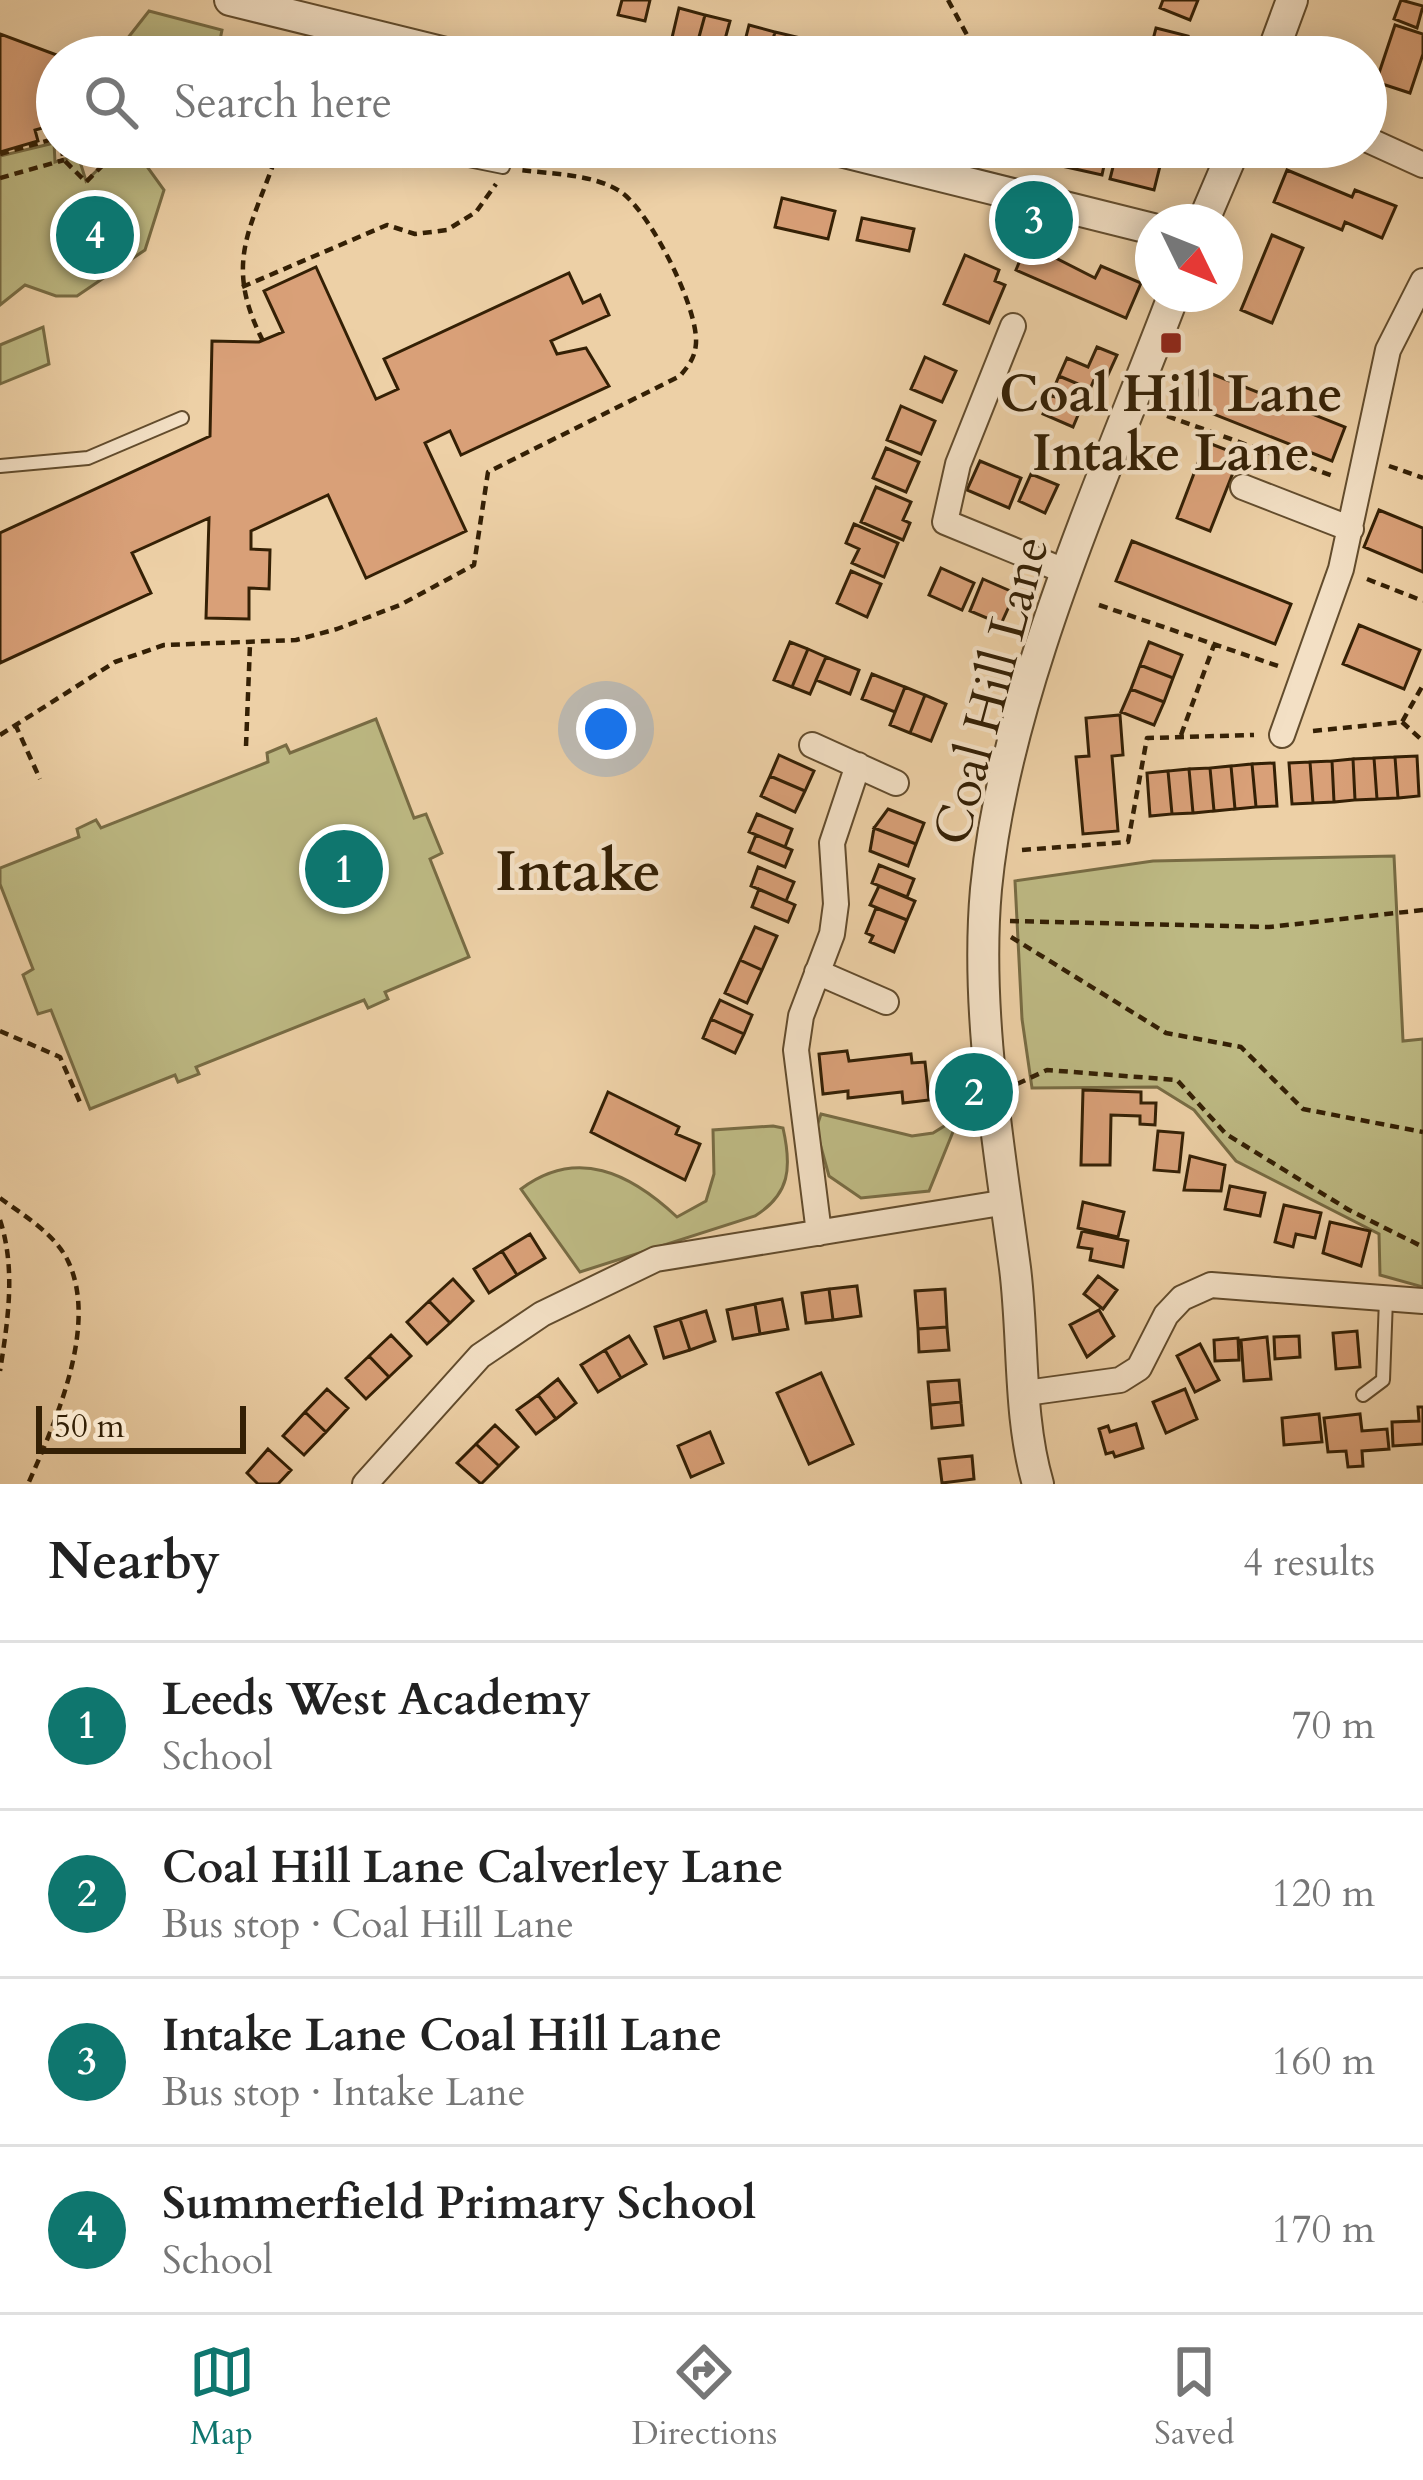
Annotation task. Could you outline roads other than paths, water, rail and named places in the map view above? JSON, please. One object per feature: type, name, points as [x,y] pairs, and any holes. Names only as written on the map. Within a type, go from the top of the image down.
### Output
[{"type":"street","points":[[230,0],[375,36]]},
{"type":"street","points":[[1279,36],[1292,0]]},
{"type":"street","points":[[1387,149],[1423,165]]},
{"type":"street","points":[[908,168],[1135,225]]},
{"type":"street","points":[[1211,204],[1226,168]]},
{"type":"street","points":[[1282,735],[1341,569],[1388,350],[1423,281]]},
{"type":"street","name":"Coal Hill Lane","points":[[1038,1484],[986,1023],[986,920],[993,851],[1003,784],[1067,572],[1167,312]]},
{"type":"street","points":[[1012,326],[958,464],[945,522],[1067,572]]},
{"type":"street","points":[[1243,487],[1351,529]]},
{"type":"street","points":[[812,745],[896,783]]},
{"type":"street","points":[[819,1233],[796,1050],[801,1016],[832,934],[836,904],[832,843],[858,765]]},
{"type":"street","points":[[817,972],[886,1002]]},
{"type":"street","points":[[365,1484],[480,1356],[542,1314],[656,1259],[1007,1202]]},
{"type":"street","points":[[1026,1393],[1120,1380],[1139,1368],[1166,1316],[1182,1298],[1211,1285],[1423,1301]]},
{"type":"lane","points":[[332,36],[334,26]]},
{"type":"lane","points":[[0,466],[88,458],[182,418]]},
{"type":"lane","points":[[1363,1395],[1383,1379],[1386,1298]]},
{"type":"place","name":"Intake Lane Coal Hill Lane","points":[[1034,220]]},
{"type":"place","name":"Summerfield Primary School","points":[[95,235]]},
{"type":"place","name":"Coal Hill Lane Intake Lane","points":[[1171,343]]},
{"type":"place","name":"Leeds West Academy","points":[[344,869]]},
{"type":"place","name":"Coal Hill Lane Calverley Lane","points":[[974,1092]]},
{"type":"district","name":"Intake","points":[[578,870]]}]
